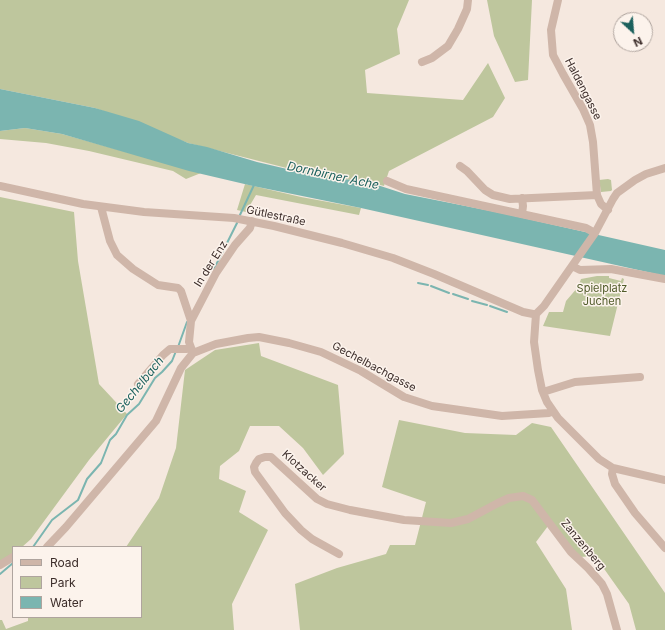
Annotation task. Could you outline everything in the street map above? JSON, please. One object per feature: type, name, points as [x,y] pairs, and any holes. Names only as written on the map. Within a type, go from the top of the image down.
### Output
[{"type":"street","points":[[422,62],[432,58],[448,46],[467,9],[468,0]]},
{"type":"street","name":"Haldengasse","points":[[558,0],[551,30],[552,51],[558,65],[583,109],[591,129],[597,195]]},
{"type":"street","points":[[460,166],[467,171],[485,190],[493,195],[510,200],[522,198],[597,195],[600,202],[608,210]]},
{"type":"street","points":[[665,168],[646,174],[624,187],[613,199],[596,232],[544,306],[536,314],[534,342],[535,357],[543,392],[558,418],[599,459],[613,468],[665,480]]},
{"type":"street","points":[[387,181],[406,189],[586,228],[596,232]]},
{"type":"street","name":"Gütlestraße","points":[[0,186],[101,207],[144,212],[234,218],[252,221],[322,238],[392,258],[434,274],[523,312],[536,314]]},
{"type":"street","points":[[522,198],[522,214]]},
{"type":"street","name":"In der Enz","points":[[101,207],[110,241],[113,249],[120,258],[133,269],[158,285],[178,288],[181,291],[190,317],[190,342],[192,351]]},
{"type":"street","name":"In der Enz","points":[[190,317],[235,244],[250,228],[252,221]]},
{"type":"street","points":[[574,263],[580,270],[611,269],[665,279]]},
{"type":"street","name":"Gechelbachgasse","points":[[192,351],[216,344],[259,337],[316,351],[336,358],[404,397],[425,404],[502,416],[549,413],[553,411]]},
{"type":"street","points":[[48,546],[66,527],[156,421],[181,368],[192,351],[186,349],[170,349],[138,384]]},
{"type":"street","points":[[543,392],[575,382],[640,377]]},
{"type":"street","name":"Klotzacker","points":[[339,554],[312,539],[285,513],[254,472],[254,467],[259,459],[271,456],[317,500],[350,510],[404,520],[451,523],[473,517],[509,498]]},
{"type":"street","points":[[613,468],[612,474],[615,484],[635,513],[665,548]]},
{"type":"street","name":"Zanzenberg","points":[[509,498],[523,496],[532,500],[571,552],[593,573],[602,584],[607,594],[617,630]]},
{"type":"street","points":[[0,565],[12,558]]},
{"type":"green space","points":[[0,0],[409,0],[397,29],[400,54],[365,70],[367,93],[463,100],[488,63],[505,98],[493,117],[389,171],[384,186],[362,180],[330,179],[188,143],[95,108],[0,89]]},
{"type":"green space","points":[[487,0],[532,0],[528,80],[515,82],[494,36]]},
{"type":"green space","points":[[25,128],[62,134],[201,173],[186,179],[173,171],[89,151],[46,143],[0,139],[0,131]]},
{"type":"green space","points":[[599,180],[611,180],[612,190],[601,192]]},
{"type":"green space","points":[[245,184],[301,197],[361,208],[359,215],[256,195],[246,212],[237,210]]},
{"type":"green space","points":[[0,197],[74,212],[78,261],[99,384],[127,414],[89,460],[31,539],[23,546],[12,546],[12,556],[0,566]]},
{"type":"green space","name":"Spielplatz Juchen","points":[[597,276],[609,276],[609,278],[621,281],[622,278],[624,279],[610,336],[543,326],[549,312],[563,312],[566,301],[578,287],[581,279]]},
{"type":"green space","points":[[259,343],[261,356],[338,385],[344,454],[323,475],[303,448],[279,426],[250,426],[239,451],[220,466],[219,479],[246,491],[239,512],[268,530],[232,604],[234,630],[0,630],[0,620],[2,620],[6,629],[28,621],[28,618],[142,618],[142,546],[127,546],[159,498],[176,448],[185,370],[215,350]]},
{"type":"green space","points":[[399,420],[465,433],[516,435],[532,423],[551,427],[665,593],[665,630],[636,630],[629,604],[595,556],[580,557],[548,526],[536,542],[566,589],[572,630],[300,630],[295,584],[337,568],[386,554],[390,545],[415,545],[426,502],[382,487]]},
{"type":"water","name":"Dornbirner Ache","points":[[0,89],[95,108],[139,121],[188,143],[257,162],[330,179],[362,180],[405,194],[501,213],[665,250],[665,276],[189,171],[62,134],[25,128],[0,131]]},
{"type":"waterway","name":"Gechelbach","points":[[239,217],[254,185]]},
{"type":"waterway","name":"Gechelbach","points":[[214,269],[238,221]]},
{"type":"waterway","points":[[418,283],[428,285]]},
{"type":"waterway","points":[[431,286],[449,293]]},
{"type":"waterway","points":[[453,294],[468,299]]},
{"type":"waterway","points":[[472,301],[487,305]]},
{"type":"waterway","points":[[490,306],[507,312]]},
{"type":"waterway","name":"Gechelbach","points":[[178,347],[187,322]]},
{"type":"waterway","name":"Gechelbach","points":[[34,546],[52,520],[78,500],[87,479],[101,463],[110,440],[116,434],[127,415],[139,404],[155,378],[172,361],[176,351]]},
{"type":"waterway","name":"Gechelbach","points":[[0,574],[12,564]]}]
